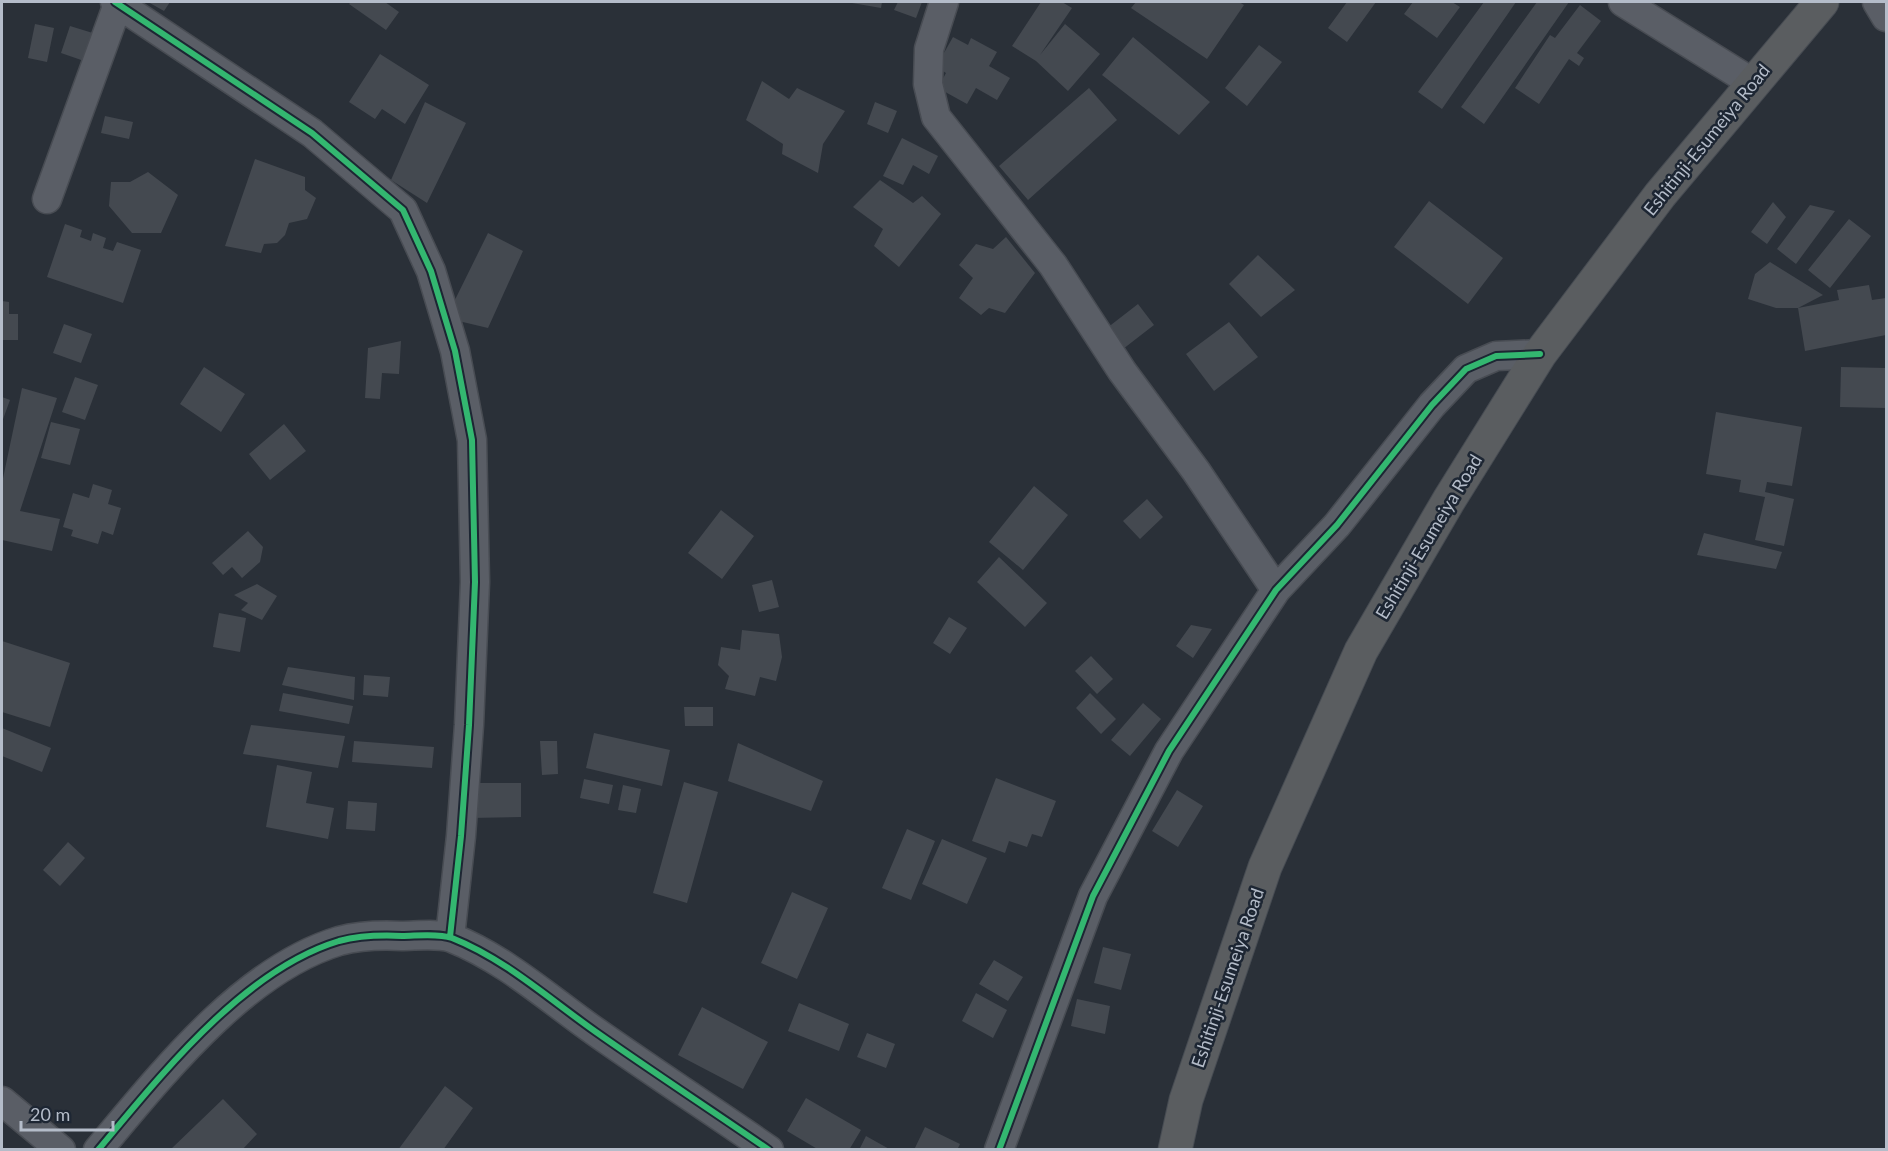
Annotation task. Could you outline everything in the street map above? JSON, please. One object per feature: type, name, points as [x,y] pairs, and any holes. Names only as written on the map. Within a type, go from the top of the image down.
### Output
[{"type":"highway","name":"Eshitinji-Esumeiya Road","points":[[1175,1149],[1186,1100],[1265,867],[1361,651],[1449,500],[1540,354],[1660,195],[1822,2]]},
{"type":"street","points":[[944,2],[929,49],[928,84],[936,117],[1053,265],[1122,371],[1196,471],[1276,590]]},
{"type":"street","points":[[1623,2],[1753,83]]},
{"type":"street","points":[[1877,2],[1887,17]]},
{"type":"street","points":[[47,199],[116,3],[312,133],[403,210],[431,271],[455,351],[472,440],[475,582],[469,725],[461,836],[450,937]]},
{"type":"street","points":[[999,1149],[1093,896],[1169,751],[1276,590],[1337,525],[1432,405],[1466,369],[1496,356],[1540,354]]},
{"type":"street","points":[[98,1149],[203,1033],[262,978],[301,956],[340,941],[387,935],[450,937],[515,972],[595,1032],[769,1149]]},
{"type":"street","points":[[2,1101],[61,1149]]},
{"type":"building","points":[[148,2],[170,2],[164,11]]},
{"type":"building","points":[[351,2],[385,2],[399,12],[386,30],[349,4]]},
{"type":"building","points":[[852,2],[882,2],[881,8]]},
{"type":"building","points":[[898,2],[922,2],[916,18],[894,10]]},
{"type":"building","points":[[1041,2],[1062,2],[1072,8],[1040,55],[1065,24],[1100,54],[1068,91],[1036,61],[1012,46]]},
{"type":"building","points":[[1136,2],[1239,2],[1244,5],[1207,59],[1131,8]]},
{"type":"building","points":[[1347,2],[1376,2],[1347,42],[1328,28]]},
{"type":"building","points":[[1413,2],[1452,2],[1460,7],[1437,38],[1404,14]]},
{"type":"building","points":[[1484,2],[1516,2],[1442,109],[1418,92]]},
{"type":"building","points":[[1537,2],[1569,2],[1484,124],[1461,107]]},
{"type":"building","points":[[1580,5],[1601,21],[1577,53],[1584,58],[1579,66],[1569,59],[1539,104],[1515,88],[1550,35],[1555,38]]},
{"type":"building","points":[[35,24],[54,28],[47,62],[28,58]]},
{"type":"building","points":[[70,26],[96,34],[87,62],[61,53]]},
{"type":"building","points":[[953,37],[968,45],[971,38],[997,52],[989,66],[1010,78],[997,100],[976,88],[967,104],[938,88],[946,73],[936,67]]},
{"type":"building","points":[[1133,37],[1210,102],[1179,135],[1102,75]]},
{"type":"building","points":[[1259,45],[1282,62],[1247,106],[1225,88]]},
{"type":"building","points":[[380,54],[429,85],[405,124],[382,109],[375,119],[349,102]]},
{"type":"building","points":[[762,81],[789,99],[797,88],[845,111],[823,144],[818,173],[782,154],[783,144],[746,120]]},
{"type":"building","points":[[1089,88],[1117,120],[1028,200],[999,166]]},
{"type":"building","points":[[425,102],[466,123],[427,203],[391,180]]},
{"type":"building","points":[[875,102],[897,111],[888,133],[867,124]]},
{"type":"building","points":[[105,116],[133,122],[129,139],[101,133]]},
{"type":"building","points":[[902,138],[938,156],[929,174],[913,165],[903,185],[883,176]]},
{"type":"building","points":[[255,159],[305,177],[305,190],[316,198],[307,219],[289,223],[285,235],[277,243],[264,244],[261,253],[225,246]]},
{"type":"building","points":[[148,172],[178,195],[161,233],[132,233],[109,206],[111,182],[130,182]]},
{"type":"building","points":[[880,180],[913,203],[922,196],[941,214],[899,267],[874,246],[883,229],[853,207]]},
{"type":"building","points":[[1429,201],[1503,258],[1468,304],[1394,247]]},
{"type":"building","points":[[1773,202],[1786,217],[1767,244],[1751,232]]},
{"type":"building","points":[[1810,205],[1835,211],[1796,264],[1777,249]]},
{"type":"building","points":[[1849,219],[1871,236],[1830,288],[1808,270]]},
{"type":"building","points":[[65,224],[82,230],[80,237],[91,241],[93,233],[106,238],[103,248],[113,251],[117,242],[141,250],[123,303],[47,277]]},
{"type":"building","points":[[488,233],[523,251],[488,328],[446,318]]},
{"type":"building","points":[[1006,237],[1035,273],[1005,313],[989,308],[981,315],[959,298],[973,278],[959,265],[976,244],[993,249]]},
{"type":"building","points":[[1258,255],[1295,290],[1261,317],[1229,284]]},
{"type":"building","points":[[1770,262],[1823,295],[1798,308],[1776,308],[1748,299],[1755,274]]},
{"type":"building","points":[[1869,285],[1872,300],[1886,298],[1886,335],[1805,351],[1798,308],[1839,300],[1837,290]]},
{"type":"building","points":[[2,301],[9,302],[9,314],[18,314],[18,340],[2,340]]},
{"type":"building","points":[[1138,304],[1154,325],[1123,349],[1107,328]]},
{"type":"building","points":[[1229,322],[1258,357],[1214,391],[1186,354]]},
{"type":"building","points":[[64,324],[92,334],[81,363],[53,353]]},
{"type":"building","points":[[401,341],[399,374],[382,373],[380,399],[365,398],[368,348]]},
{"type":"building","points":[[204,367],[245,394],[221,432],[180,404]]},
{"type":"building","points":[[1841,367],[1886,368],[1886,408],[1840,407]]},
{"type":"building","points":[[75,377],[98,385],[85,420],[62,412]]},
{"type":"building","points":[[22,388],[57,398],[20,511],[60,519],[52,551],[2,540],[2,483]]},
{"type":"building","points":[[2,397],[10,400],[2,422]]},
{"type":"building","points":[[1716,412],[1802,427],[1792,486],[1767,482],[1765,492],[1794,499],[1784,546],[1755,540],[1765,497],[1739,492],[1741,480],[1706,474]]},
{"type":"building","points":[[51,422],[80,429],[70,465],[41,458]]},
{"type":"building","points":[[284,424],[306,451],[270,480],[249,454]]},
{"type":"building","points":[[93,484],[112,490],[108,504],[121,508],[113,535],[102,531],[98,544],[71,536],[73,530],[63,527],[73,493],[89,498]]},
{"type":"building","points":[[1034,486],[1068,515],[1023,570],[989,542]]},
{"type":"building","points":[[1147,499],[1163,517],[1140,539],[1123,521]]},
{"type":"building","points":[[721,510],[754,536],[722,579],[688,553]]},
{"type":"building","points":[[248,531],[263,547],[260,562],[242,578],[232,567],[223,575],[212,563]]},
{"type":"building","points":[[1704,533],[1782,552],[1776,569],[1697,555]]},
{"type":"building","points":[[999,557],[1047,603],[1025,627],[977,582]]},
{"type":"building","points":[[772,580],[779,607],[759,612],[752,585]]},
{"type":"building","points":[[257,584],[277,596],[262,620],[241,610],[248,603],[234,595]]},
{"type":"building","points":[[219,613],[246,618],[240,652],[213,647]]},
{"type":"building","points":[[949,617],[967,628],[950,654],[933,643]]},
{"type":"building","points":[[1191,625],[1212,629],[1193,658],[1176,646]]},
{"type":"building","points":[[742,630],[779,634],[782,657],[776,681],[760,677],[755,696],[725,689],[729,676],[718,665],[721,647],[740,650]]},
{"type":"building","points":[[2,641],[70,663],[50,727],[2,712]]},
{"type":"building","points":[[1091,656],[1113,679],[1097,694],[1075,671]]},
{"type":"building","points":[[288,667],[355,677],[354,700],[282,685]]},
{"type":"building","points":[[364,675],[390,677],[388,697],[363,695]]},
{"type":"building","points":[[283,693],[353,706],[349,724],[279,711]]},
{"type":"building","points":[[1090,693],[1116,719],[1101,734],[1076,708]]},
{"type":"building","points":[[1143,703],[1161,719],[1130,756],[1111,740]]},
{"type":"building","points":[[684,707],[713,707],[713,726],[685,726]]},
{"type":"building","points":[[251,725],[345,736],[338,768],[243,754]]},
{"type":"building","points":[[2,728],[51,748],[42,772],[2,756]]},
{"type":"building","points":[[594,733],[670,750],[662,786],[586,768]]},
{"type":"building","points":[[354,741],[434,747],[432,768],[352,762]]},
{"type":"building","points":[[540,741],[557,741],[558,774],[542,775]]},
{"type":"building","points":[[738,743],[823,781],[811,811],[728,781]]},
{"type":"building","points":[[277,765],[312,772],[306,803],[334,808],[328,839],[266,827]]},
{"type":"building","points":[[996,778],[1056,801],[1042,837],[1032,834],[1027,847],[1009,841],[1005,853],[972,841]]},
{"type":"building","points":[[584,779],[613,785],[609,804],[580,798]]},
{"type":"building","points":[[684,782],[718,792],[687,903],[653,893]]},
{"type":"building","points":[[470,783],[521,783],[521,817],[470,818]]},
{"type":"building","points":[[623,785],[641,789],[636,813],[618,810]]},
{"type":"building","points":[[1177,790],[1203,806],[1178,847],[1152,831]]},
{"type":"building","points":[[348,801],[377,803],[375,831],[346,829]]},
{"type":"building","points":[[907,829],[935,841],[911,900],[882,888]]},
{"type":"building","points":[[942,839],[987,858],[967,904],[922,884]]},
{"type":"building","points":[[68,842],[85,858],[60,886],[43,870]]},
{"type":"building","points":[[792,892],[828,908],[797,979],[761,963]]},
{"type":"building","points":[[1103,947],[1131,954],[1121,990],[1094,983]]},
{"type":"building","points":[[994,960],[1023,977],[1008,1001],[979,984]]},
{"type":"building","points":[[976,993],[1007,1010],[993,1038],[962,1021]]},
{"type":"building","points":[[1077,999],[1110,1006],[1105,1034],[1071,1026]]},
{"type":"building","points":[[799,1003],[849,1024],[839,1051],[788,1031]]},
{"type":"building","points":[[702,1007],[768,1042],[743,1089],[678,1055]]},
{"type":"building","points":[[867,1033],[895,1044],[886,1068],[857,1057]]},
{"type":"building","points":[[445,1086],[473,1108],[443,1150],[398,1150]]},
{"type":"building","points":[[806,1098],[861,1130],[849,1150],[819,1150],[787,1131]]},
{"type":"building","points":[[223,1099],[257,1134],[242,1150],[170,1150]]},
{"type":"building","points":[[925,1127],[960,1144],[957,1150],[914,1150]]},
{"type":"building","points":[[866,1136],[891,1150],[859,1150]]},
{"type":"cycle path","points":[[115,2],[312,133],[403,210],[431,271],[455,351],[472,440],[475,582],[469,725],[461,836],[450,937]]},
{"type":"cycle path","points":[[999,1150],[1093,896],[1169,751],[1276,590],[1337,525],[1432,405],[1466,369],[1496,356],[1540,354]]},
{"type":"cycle path","points":[[98,1150],[206,1028],[270,975],[304,955],[339,941],[370,936],[427,935],[452,938],[508,968],[596,1032],[769,1150]]}]
